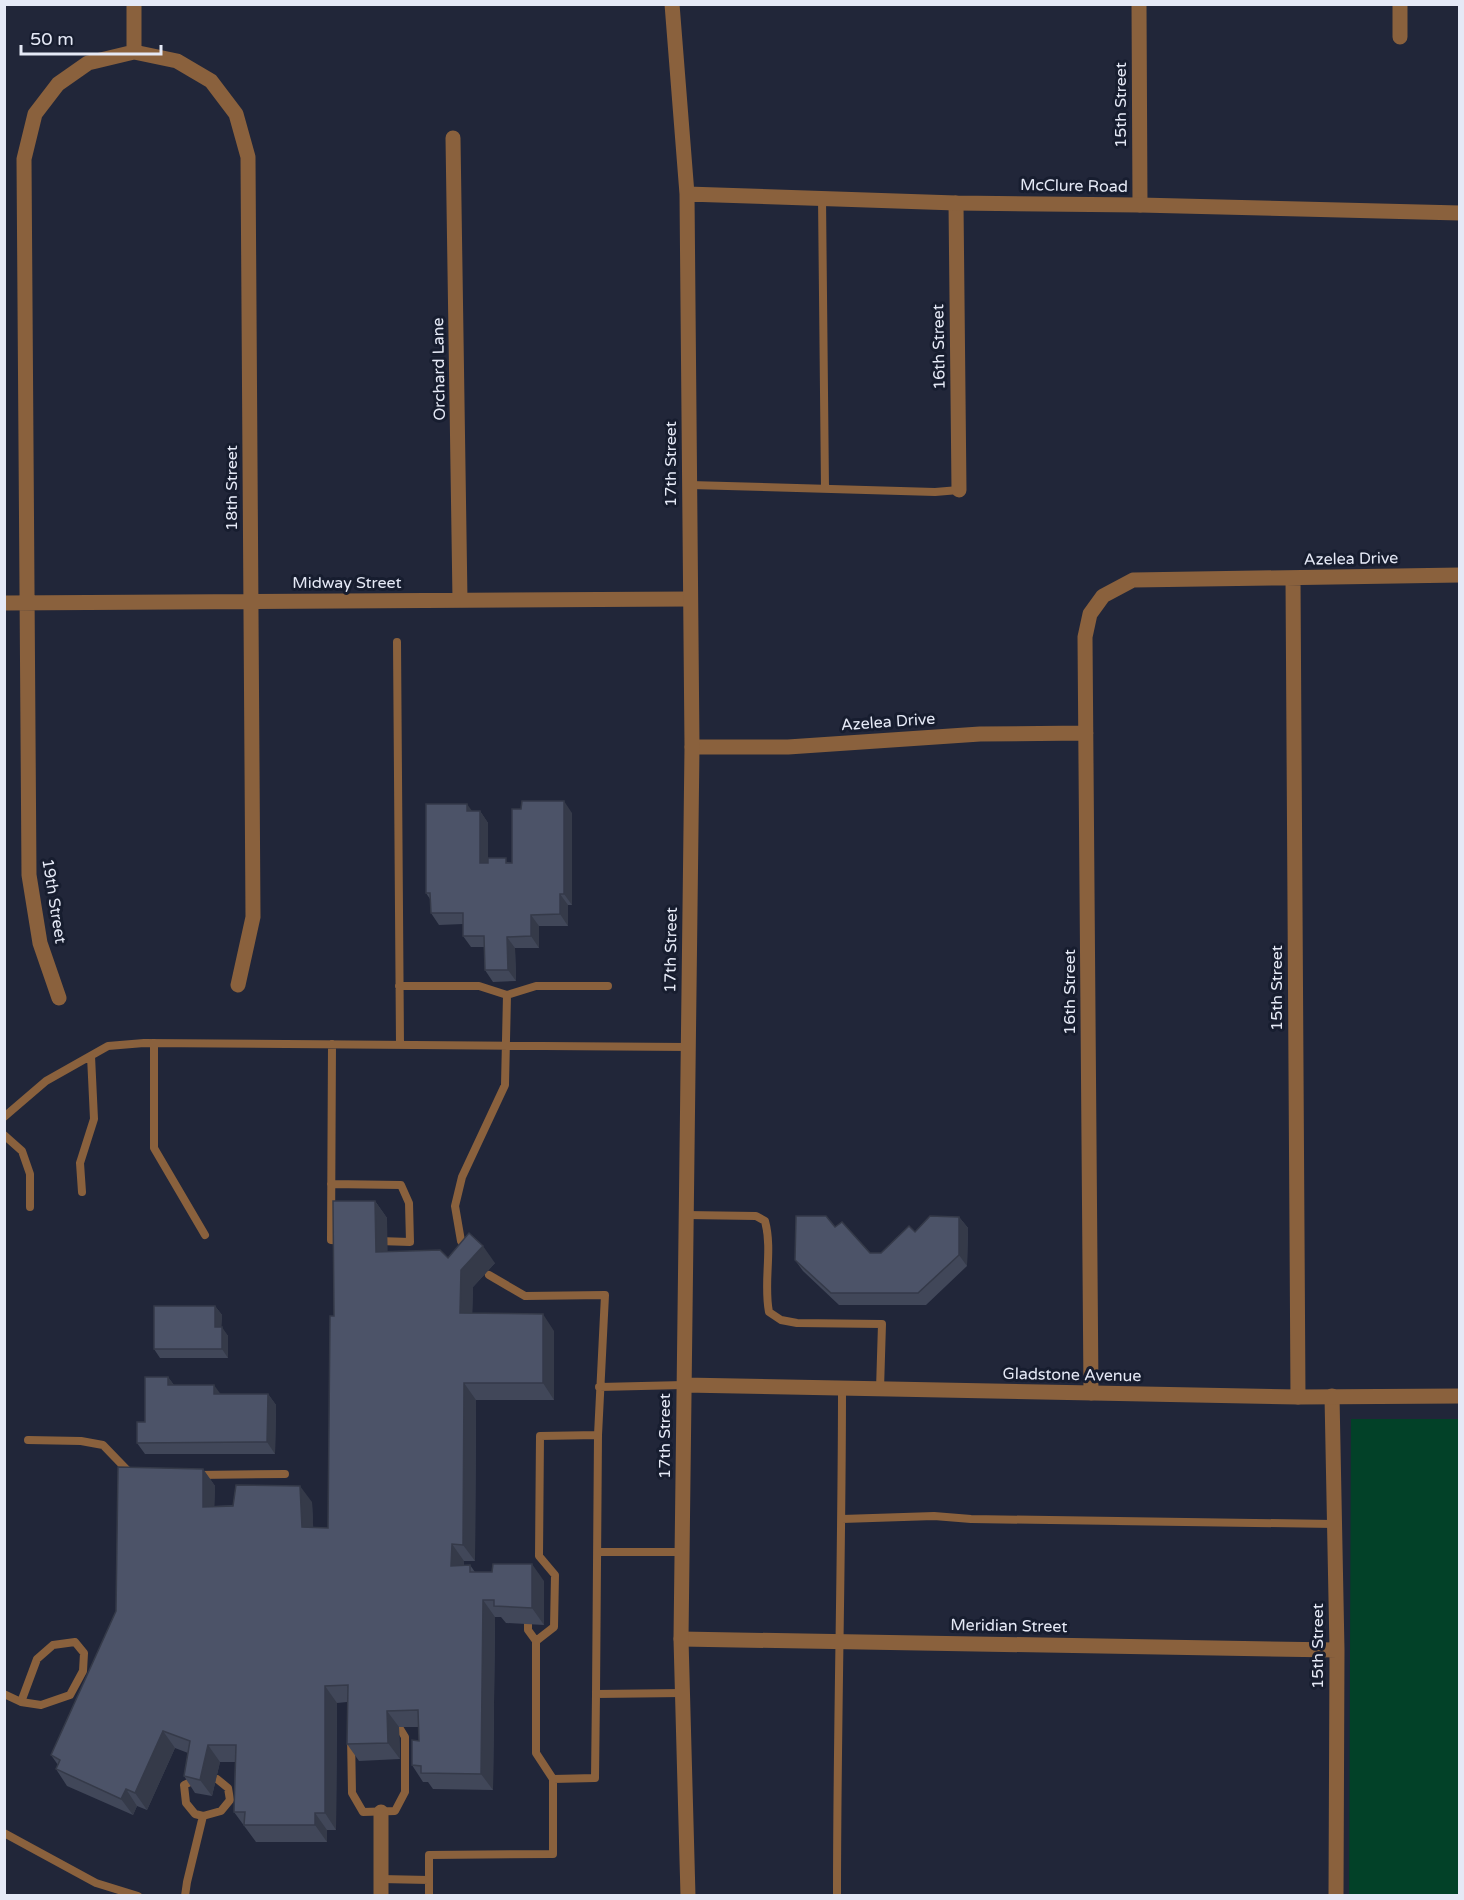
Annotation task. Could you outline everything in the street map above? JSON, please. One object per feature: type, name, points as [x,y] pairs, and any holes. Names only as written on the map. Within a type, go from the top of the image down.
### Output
[{"type":"street","points":[[134,4],[134,52]]},
{"type":"street","name":"17th Street","points":[[672,4],[687,194],[690,485],[692,747],[681,1639],[688,1896]]},
{"type":"street","name":"15th Street","points":[[1139,4],[1140,205]]},
{"type":"street","points":[[1400,4],[1400,37]]},
{"type":"street","name":"18th Street","points":[[134,52],[177,61],[211,81],[236,114],[248,157],[253,917],[238,986]]},
{"type":"street","name":"19th Street","points":[[59,998],[40,943],[28,875],[24,159],[35,114],[58,84],[88,63],[134,52]]},
{"type":"street","name":"Orchard Lane","points":[[453,138],[460,600]]},
{"type":"street","name":"McClure Road","points":[[687,194],[956,203],[1460,213]]},
{"type":"street","name":"16th Street","points":[[956,203],[959,490]]},
{"type":"street","name":"Azelea Drive","points":[[1103,596],[1133,580],[1460,575]]},
{"type":"street","name":"15th Street","points":[[1293,578],[1298,1397]]},
{"type":"street","name":"16th Street","points":[[1091,1393],[1084,638],[1090,614],[1103,596]]},
{"type":"street","name":"Midway Street","points":[[4,603],[690,599]]},
{"type":"street","name":"Azelea Drive","points":[[692,747],[788,747],[980,734],[1086,733]]},
{"type":"street","name":"Gladstone Avenue","points":[[684,1385],[1298,1397],[1460,1396]]},
{"type":"street","name":"15th Street","points":[[1332,1396],[1336,1650],[1336,1896]]},
{"type":"street","name":"Meridian Street","points":[[681,1639],[1336,1650]]},
{"type":"street","points":[[381,1812],[381,1896]]},
{"type":"lane","points":[[822,198],[825,489]]},
{"type":"lane","points":[[690,485],[935,492],[959,490]]},
{"type":"lane","points":[[397,642],[400,1045]]},
{"type":"lane","points":[[399,986],[479,986],[507,995],[536,986],[608,986]]},
{"type":"lane","points":[[473,1255],[461,1240],[455,1206],[462,1177],[505,1085],[507,995]]},
{"type":"lane","points":[[4,1117],[46,1081],[108,1046],[154,1043],[688,1047]]},
{"type":"lane","points":[[154,1043],[153,1148],[205,1235]]},
{"type":"lane","points":[[332,1044],[331,1240],[353,1241]]},
{"type":"lane","points":[[82,1192],[80,1164],[94,1119],[91,1056]]},
{"type":"lane","points":[[4,1135],[22,1151],[30,1174],[30,1207]]},
{"type":"lane","points":[[331,1184],[401,1185],[409,1203],[410,1242],[365,1241]]},
{"type":"lane","points":[[686,1215],[756,1216],[765,1221],[770,1237],[766,1296],[770,1312],[781,1320],[797,1323],[882,1324],[880,1389]]},
{"type":"lane","points":[[489,1275],[525,1296],[605,1295],[598,1435],[595,1778],[553,1779]]},
{"type":"lane","points":[[600,1388],[684,1385]]},
{"type":"lane","points":[[837,1896],[842,1388]]},
{"type":"lane","points":[[536,1641],[554,1627],[555,1575],[536,1559],[540,1436],[598,1435]]},
{"type":"lane","points":[[28,1440],[81,1441],[103,1445],[131,1475],[143,1475]]},
{"type":"lane","points":[[190,1474],[285,1474]]},
{"type":"lane","points":[[842,1520],[934,1516],[971,1519],[1334,1524]]},
{"type":"lane","points":[[597,1552],[682,1551]]},
{"type":"lane","points":[[429,1896],[429,1855],[553,1854],[553,1779],[536,1753],[536,1641],[528,1630],[528,1609]]},
{"type":"lane","points":[[4,1694],[21,1702],[41,1705],[70,1695],[83,1671],[84,1653],[75,1642],[53,1645],[37,1659],[21,1702]]},
{"type":"lane","points":[[596,1694],[682,1693]]},
{"type":"lane","points":[[363,1719],[394,1719],[405,1737],[405,1792],[395,1811],[381,1812],[363,1812],[352,1793],[351,1736],[363,1719]]},
{"type":"lane","points":[[200,1778],[217,1779],[228,1788],[230,1800],[221,1811],[203,1816],[195,1814],[186,1803],[184,1785],[200,1778]]},
{"type":"lane","points":[[185,1896],[203,1816]]},
{"type":"lane","points":[[4,1833],[96,1883],[138,1896]]},
{"type":"lane","points":[[381,1879],[429,1880]]},
{"type":"green space","points":[[1351,1419],[1459,1419],[1459,1895],[1349,1895]]},
{"type":"building","points":[[522,801],[564,801],[564,894],[560,894],[560,914],[531,915],[531,936],[507,937],[508,970],[485,970],[484,936],[463,936],[463,913],[431,913],[430,893],[426,893],[426,804],[467,804],[467,811],[480,811],[480,863],[488,863],[488,858],[506,858],[506,863],[512,863],[512,809],[521,809]]},
{"type":"building","points":[[333,1201],[375,1201],[376,1252],[440,1250],[448,1258],[469,1233],[483,1246],[461,1270],[460,1313],[543,1314],[543,1383],[464,1383],[463,1545],[452,1544],[451,1566],[470,1565],[470,1572],[492,1572],[493,1564],[532,1564],[532,1608],[494,1606],[494,1600],[483,1600],[481,1774],[421,1773],[421,1766],[412,1765],[412,1740],[419,1741],[418,1710],[387,1711],[388,1743],[347,1744],[348,1685],[325,1686],[325,1813],[315,1813],[315,1825],[244,1825],[245,1812],[234,1812],[236,1745],[208,1745],[200,1780],[184,1776],[190,1741],[163,1731],[135,1793],[126,1789],[121,1799],[56,1769],[60,1760],[51,1755],[116,1611],[118,1467],[203,1469],[203,1507],[233,1506],[236,1485],[300,1486],[302,1527],[328,1528],[330,1316],[334,1316]]},
{"type":"building","points":[[796,1216],[826,1216],[835,1227],[842,1222],[870,1253],[881,1253],[909,1226],[915,1232],[930,1216],[959,1217],[959,1255],[918,1293],[831,1293],[795,1260]]},
{"type":"building","points":[[154,1306],[215,1306],[215,1327],[222,1327],[222,1349],[154,1349]]},
{"type":"building","points":[[145,1377],[168,1377],[168,1385],[214,1385],[214,1394],[268,1394],[267,1442],[137,1443],[137,1422],[145,1422]]}]
